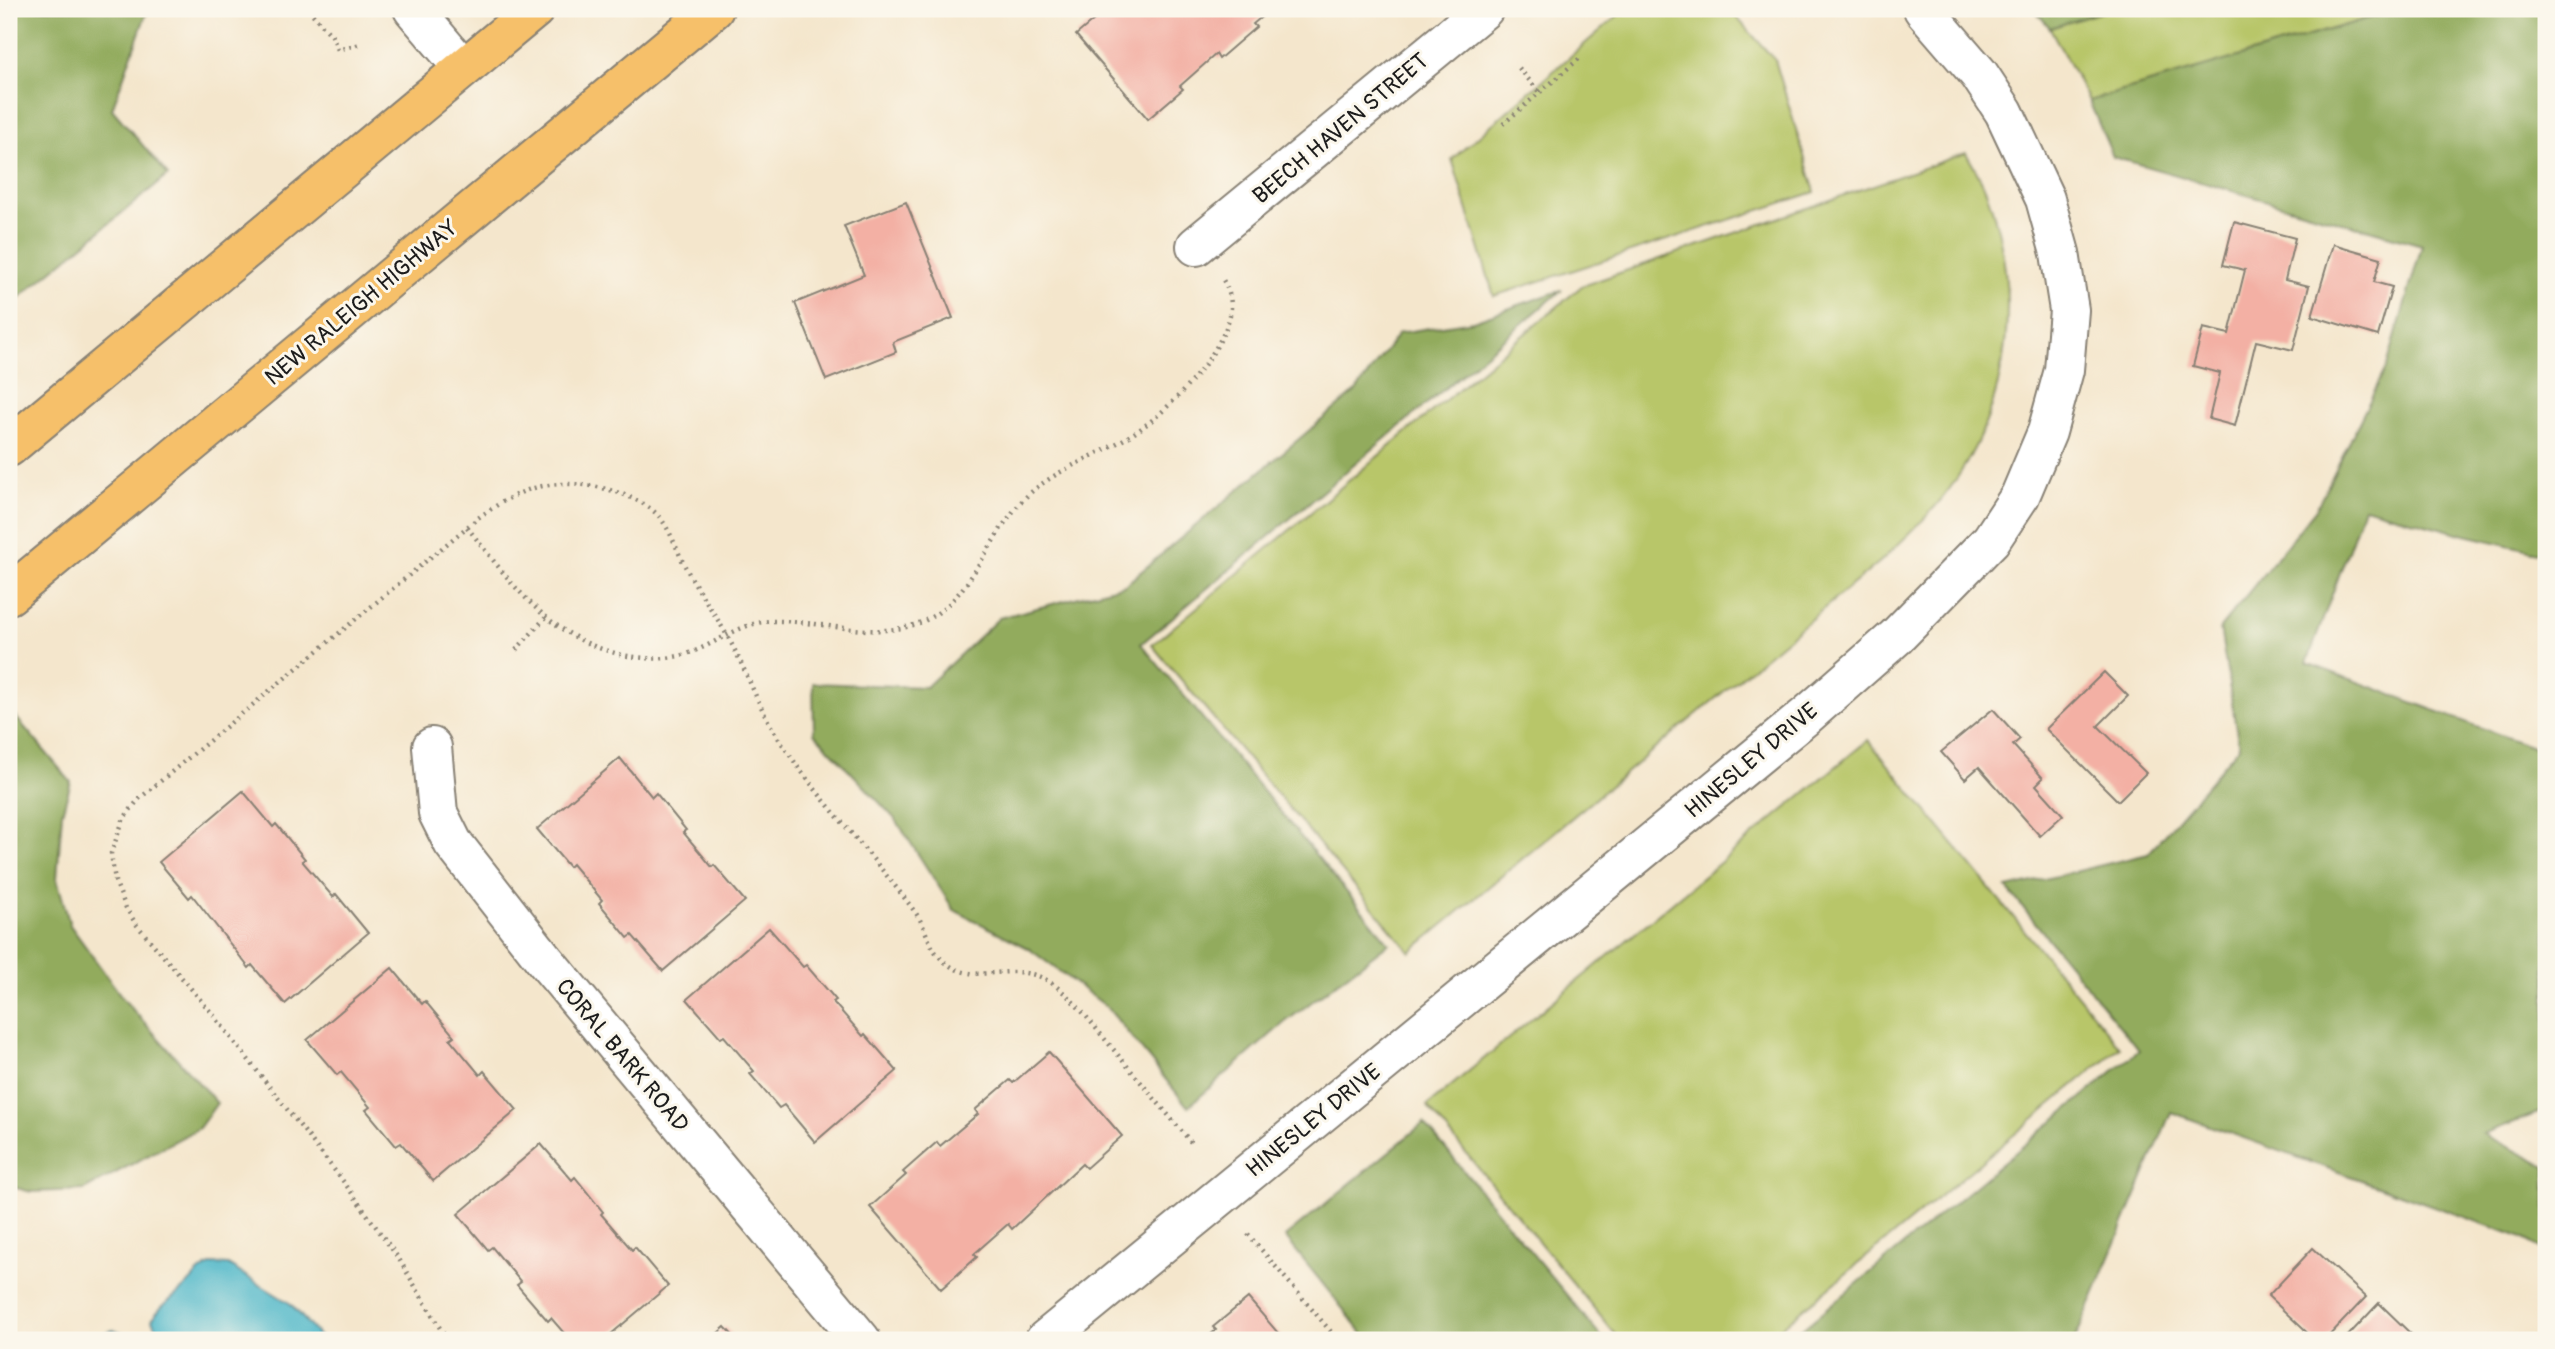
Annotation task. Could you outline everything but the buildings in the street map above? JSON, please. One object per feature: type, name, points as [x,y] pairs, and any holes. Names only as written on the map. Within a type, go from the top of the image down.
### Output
[{"type":"highway","points":[[9,447],[534,9]]},
{"type":"highway","name":"NEW RALEIGH HIGHWAY","points":[[9,595],[714,9]]},
{"type":"street","points":[[413,9],[463,68]]},
{"type":"street","name":"BEECH HAVEN STREET","points":[[1196,246],[1484,9]]},
{"type":"street","name":"HINESLEY DRIVE","points":[[1045,1340],[1816,707],[1896,637],[1991,540],[2013,507],[2047,432],[2064,370],[2069,310],[2060,253],[2045,199],[2004,112],[1979,74],[1923,9]]},
{"type":"street","name":"CORAL BARK ROAD","points":[[432,747],[438,813],[453,843],[543,958],[861,1340]]},
{"type":"path","points":[[308,9],[332,36],[338,50],[360,44]]},
{"type":"path","points":[[1503,124],[1580,58]]},
{"type":"path","points":[[1519,68],[1540,93]]},
{"type":"path","points":[[467,527],[514,587],[545,618],[578,639],[610,652],[635,657],[674,657],[713,643],[759,621],[862,629],[888,629],[916,624],[940,610],[965,585],[1004,522],[1030,493],[1144,426],[1194,377],[1216,346],[1230,315],[1229,294],[1220,276]]},
{"type":"path","points":[[447,1340],[399,1259],[334,1169],[216,1018],[136,924],[119,895],[111,853],[124,818],[139,799],[467,527],[500,503],[534,488],[578,485],[612,491],[632,498],[655,512],[685,567],[727,634],[777,735],[804,775],[917,914],[936,953],[946,963],[973,974],[1028,971],[1052,984],[1068,997],[1096,1028],[1194,1146]]},
{"type":"path","points":[[516,650],[545,618]]},
{"type":"path","points":[[1248,1234],[1338,1340]]},
{"type":"green space","points":[[9,9],[148,9],[112,109],[168,175],[9,306]]},
{"type":"green space","points":[[1625,9],[1729,9],[1775,60],[1815,192],[1494,296],[1452,159]]},
{"type":"green space","points":[[2034,9],[2111,9],[2050,28]]},
{"type":"green space","points":[[2111,9],[2400,9],[2089,101],[2050,28]]},
{"type":"green space","points":[[2400,9],[2546,9],[2546,554],[2364,507],[2307,663],[2546,752],[2546,1110],[2483,1134],[2546,1166],[2546,1251],[2520,1237],[2171,1112],[2075,1340],[1789,1340],[2139,1050],[2007,888],[2148,854],[2239,747],[2220,628],[2316,509],[2387,366],[2422,245],[2113,157],[2089,101]]},
{"type":"green space","points":[[1966,153],[1984,186],[1997,227],[2007,301],[2006,338],[1990,411],[1976,445],[1949,490],[1881,561],[1410,952],[1152,645],[1582,286]]},
{"type":"green space","points":[[1562,290],[1141,644],[1389,943],[1284,1023],[1188,1107],[1107,1007],[1028,948],[954,910],[896,820],[814,733],[813,683],[926,687],[999,618],[1125,585],[1356,391],[1399,333],[1473,321]]},
{"type":"green space","points":[[9,709],[71,782],[62,813],[57,879],[70,925],[125,1001],[217,1103],[199,1128],[84,1190],[31,1192],[9,1186]]},
{"type":"green space","points":[[1868,740],[2120,1047],[1766,1340],[1620,1340],[1427,1106]]},
{"type":"green space","points":[[1424,1123],[1604,1340],[1368,1340],[1285,1237]]},
{"type":"water","points":[[212,1264],[228,1265],[291,1304],[322,1340],[161,1340],[152,1320],[155,1315],[200,1271]]},
{"type":"water","points":[[113,1330],[126,1334],[132,1340],[88,1340]]}]
